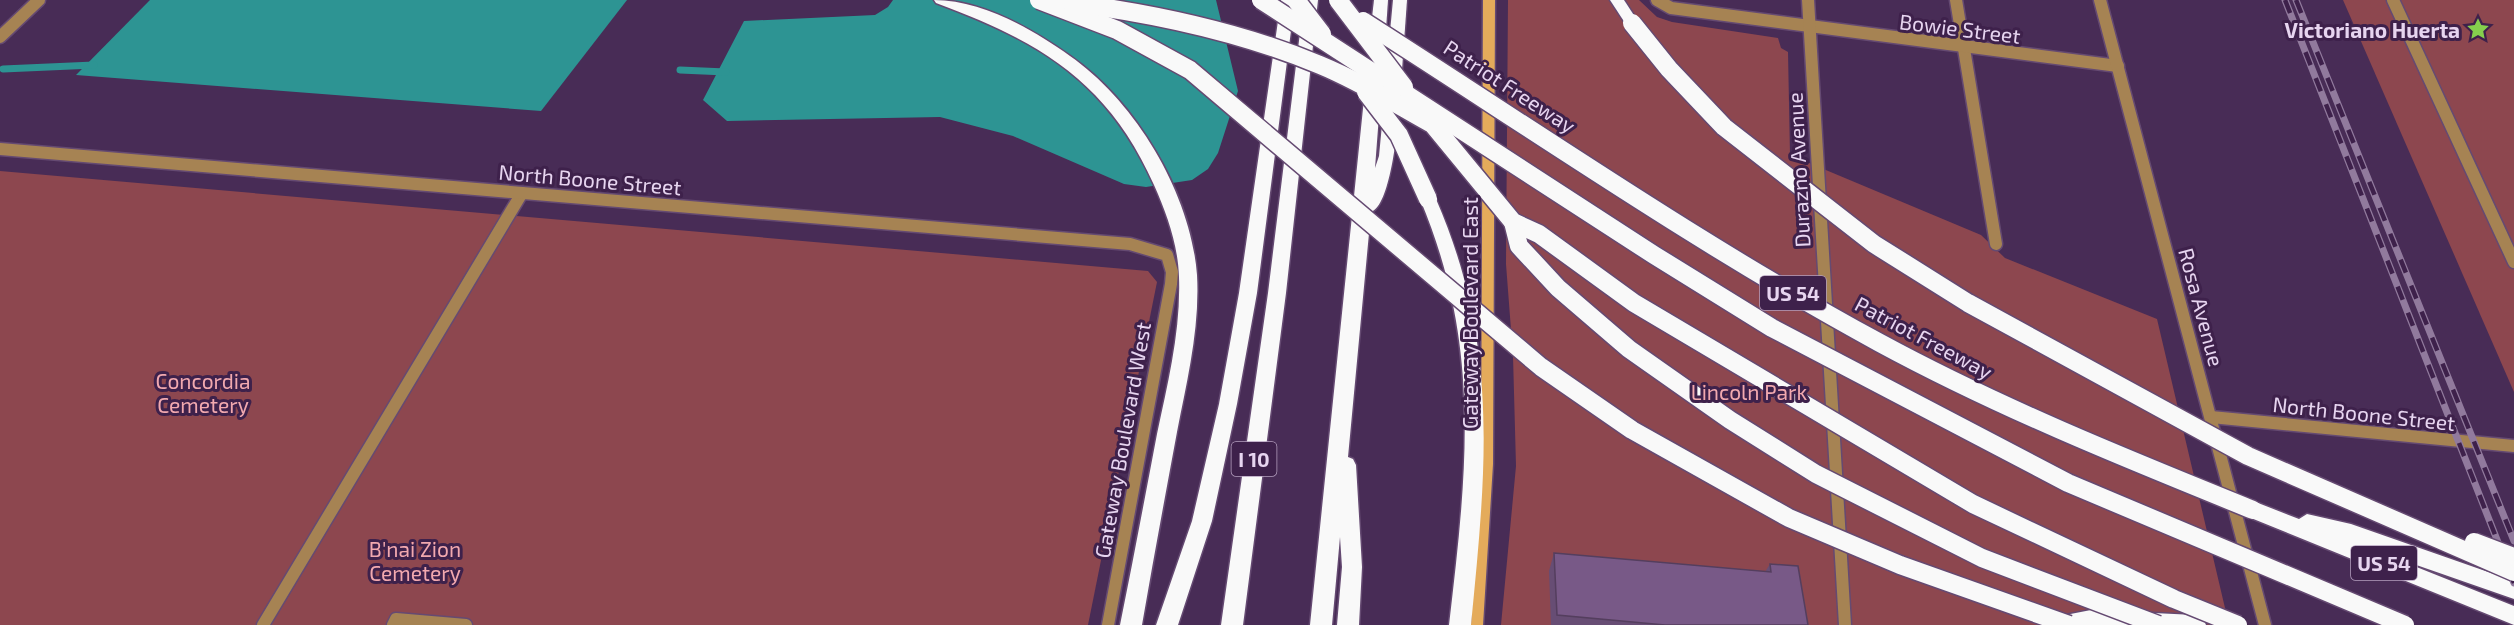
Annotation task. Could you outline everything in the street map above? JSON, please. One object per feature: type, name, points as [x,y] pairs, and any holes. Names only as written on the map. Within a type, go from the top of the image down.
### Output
[{"type":"highway","points":[[941,0],[984,14],[1058,52],[1107,94],[1148,151],[1180,229],[1188,276],[1184,343],[1131,625]]},
{"type":"highway","points":[[1039,0],[1110,24],[1154,46],[1190,70],[1541,367],[1632,430],[1789,518],[1900,566],[2069,625]]},
{"type":"highway","points":[[1049,0],[1100,6],[1166,20],[1240,38],[1321,65],[1542,182]]},
{"type":"highway","name":"US 54","points":[[1261,0],[1772,328],[2068,483],[2405,625]]},
{"type":"highway","points":[[1167,625],[1202,521],[1217,458],[1248,292],[1288,0]]},
{"type":"highway","points":[[1296,0],[1399,135],[1440,226],[1463,301],[1472,379],[1474,452],[1460,625]]},
{"type":"highway","name":"I 10","points":[[1232,625],[1277,293],[1311,0]]},
{"type":"highway","name":"Patriot Freeway","points":[[1322,0],[1363,21],[1747,268],[1880,343],[1983,395],[2093,445],[2514,616]]},
{"type":"highway","points":[[1331,0],[1363,21]]},
{"type":"highway","points":[[1338,0],[1422,111],[1513,222],[1519,246],[1558,288],[1629,349],[1730,420],[1806,468],[1982,558],[2158,625]]},
{"type":"highway","points":[[1321,625],[1354,301],[1381,0]]},
{"type":"highway","points":[[1360,238],[1387,156],[1400,0]]},
{"type":"highway","points":[[1617,0],[1669,69],[1724,127],[1874,244],[1968,303],[2112,384],[2248,456],[2514,572]]},
{"type":"highway","points":[[1513,222],[1539,234],[1634,303],[1973,504],[2174,599],[2238,625]]},
{"type":"highway","points":[[1342,413],[1352,567],[1348,625]]},
{"type":"highway","points":[[2349,501],[2421,520],[2514,557]]},
{"type":"highway","points":[[2253,510],[2351,533],[2514,590]]},
{"type":"highway","points":[[2058,625],[2091,620],[2195,625]]},
{"type":"main road","name":"Gateway Boulevard East","points":[[1477,625],[1488,464],[1489,0]]},
{"type":"street","points":[[0,37],[39,0]]},
{"type":"street","name":"Bowie Street","points":[[1657,0],[1671,8],[2118,66]]},
{"type":"street","name":"Durazno Avenue","points":[[1808,0],[1845,625]]},
{"type":"street","points":[[1956,0],[1996,244]]},
{"type":"street","name":"Rosa Avenue","points":[[2100,0],[2265,625]]},
{"type":"street","points":[[2393,0],[2514,262]]},
{"type":"street","name":"North Boone Street","points":[[0,149],[1130,244],[1159,250],[1167,255],[1170,263]]},
{"type":"street","points":[[263,625],[522,193]]},
{"type":"street","name":"Gateway Boulevard West","points":[[1108,625],[1171,284],[1170,263]]},
{"type":"street","name":"North Boone Street","points":[[2211,417],[2514,446]]},
{"type":"street","points":[[393,625],[396,619],[466,625]]},
{"type":"green space","name":"Lincoln Park","points":[[1508,0],[1639,0],[1657,17],[1672,22],[1778,38],[1781,48],[1788,52],[1790,155],[1981,235],[2005,258],[2157,319],[2229,625],[1501,625],[1516,466],[1513,356],[1506,264]]},
{"type":"green space","points":[[2343,0],[2514,0],[2514,392]]},
{"type":"green space","name":"Concordia Cemetery","points":[[0,171],[1148,271],[1157,282],[1088,625],[0,625]]},
{"type":"shaded area","points":[[150,0],[627,0],[541,111],[76,75]]},
{"type":"shaded area","points":[[893,0],[1216,0],[1238,91],[1218,153],[1208,169],[1192,180],[1146,187],[1124,184],[1013,136],[940,117],[727,121],[703,100],[744,21],[875,15],[888,7]]},
{"type":"building","points":[[1554,553],[1771,572],[1770,564],[1798,566],[1808,625],[1665,625],[1557,615]]},
{"type":"waterway","points":[[3,69],[94,65]]},
{"type":"waterway","points":[[680,70],[726,72]]},
{"type":"railway","points":[[2285,0],[2514,583]]},
{"type":"railway","points":[[2296,0],[2514,541]]},
{"type":"place","name":"Victoriano Huerta","points":[[2478,29]]},
{"type":"park label","name":"B'nai Zion Cemetery","points":[[415,560]]}]
